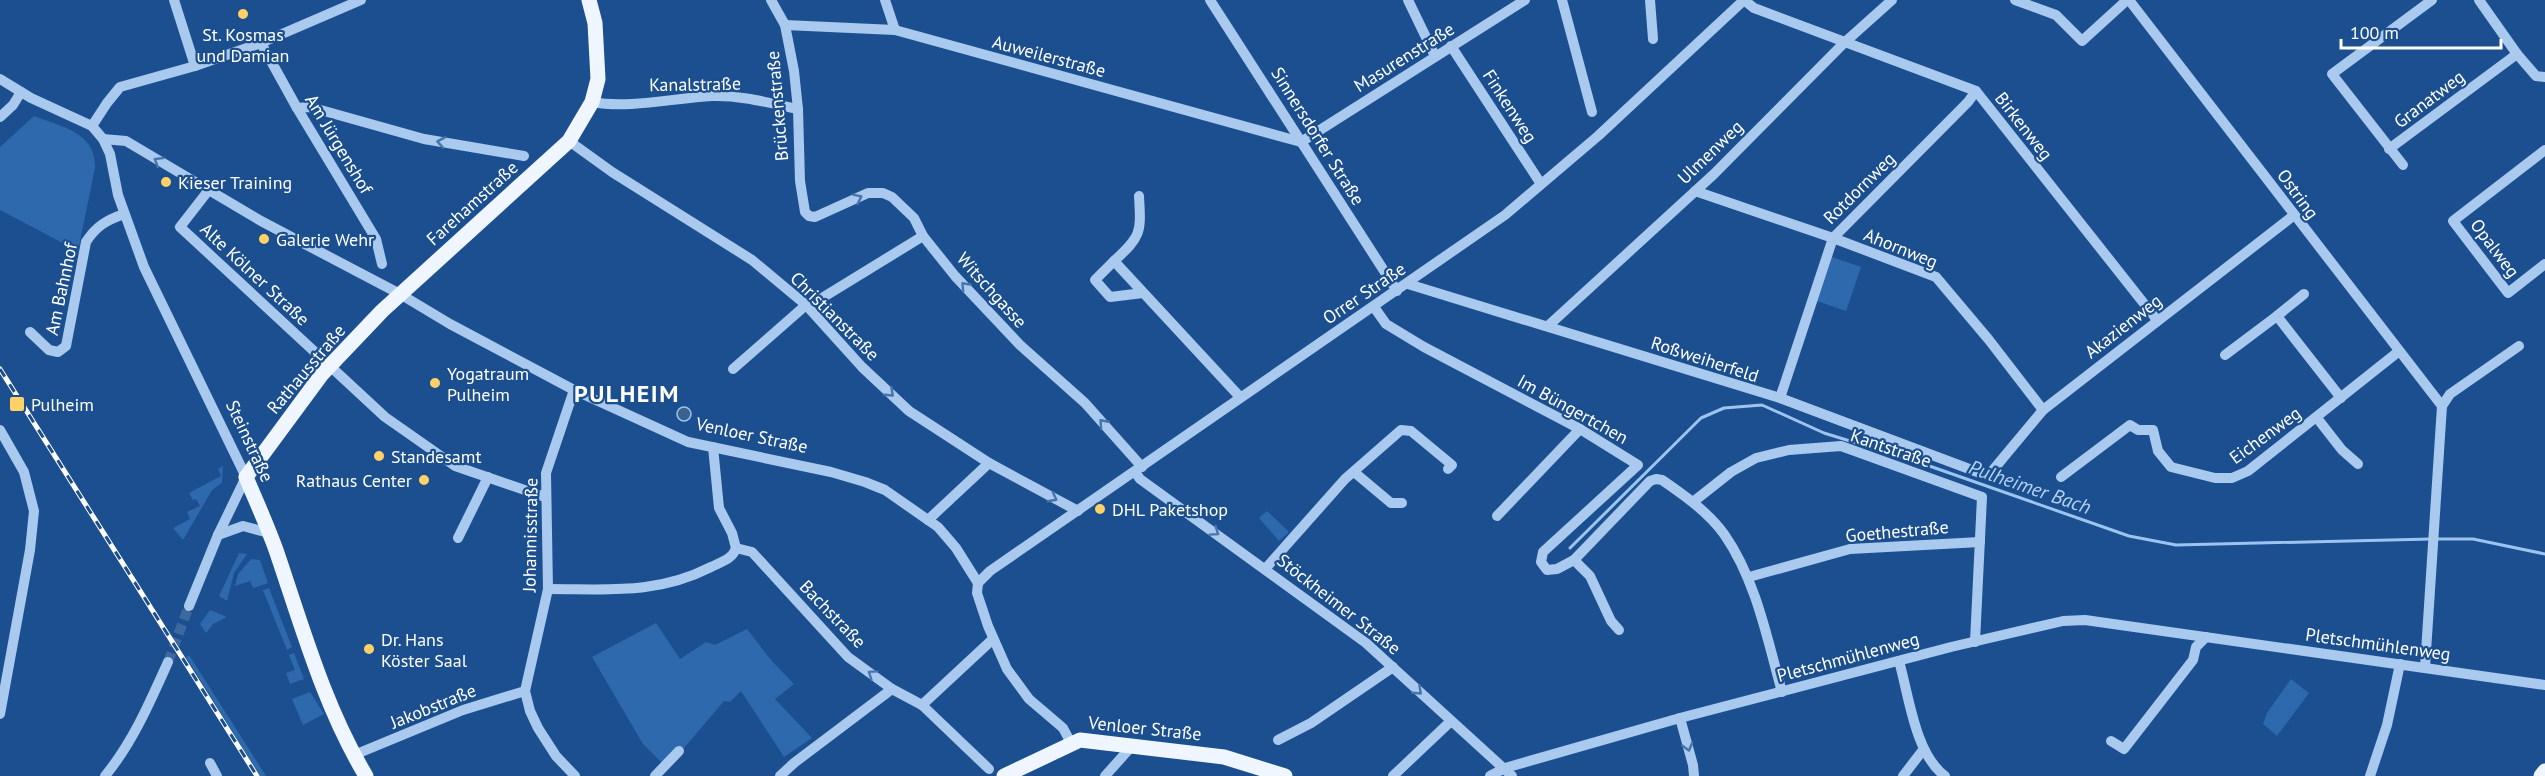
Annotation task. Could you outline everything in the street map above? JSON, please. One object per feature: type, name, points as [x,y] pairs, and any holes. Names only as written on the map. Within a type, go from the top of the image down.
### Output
[{"type":"main road","name":"Farehamstraße","points":[[400,294],[569,141],[592,102],[598,80],[596,23],[589,0]]},
{"type":"main road","name":"Rathausstraße","points":[[246,477],[329,366],[400,294]]},
{"type":"main road","name":"Steinstraße","points":[[246,477],[269,532],[308,644],[354,755],[366,776]]},
{"type":"main road","name":"Venloer Straße","points":[[1071,743],[1080,740],[1224,757],[1285,776]]},
{"type":"main road","points":[[1004,776],[1071,743]]},
{"type":"main road","points":[[2541,776],[2545,771]]},
{"type":"street","points":[[174,0],[195,66]]},
{"type":"street","points":[[0,78],[21,92],[92,126],[120,87],[195,66],[261,43],[361,0]]},
{"type":"street","name":"Brückenstraße","points":[[771,0],[785,25],[794,71],[798,109],[800,181],[805,212]]},
{"type":"street","points":[[885,0],[895,30]]},
{"type":"street","name":"Sinnersdorfer Straße","points":[[1210,0],[1397,291]]},
{"type":"street","points":[[1408,0],[1435,56]]},
{"type":"street","name":"Masurenstraße","points":[[1301,142],[1525,0]]},
{"type":"street","points":[[1562,0],[1592,112]]},
{"type":"street","points":[[1650,0],[1653,39]]},
{"type":"street","name":"Birkenweg","points":[[1744,0],[1754,8],[1976,91],[2157,320]]},
{"type":"street","name":"Orrer Straße","points":[[978,583],[990,571],[1240,397],[1408,284],[1506,214],[1598,136],[1744,0]]},
{"type":"street","name":"Ulmenweg","points":[[1548,326],[1695,191],[1844,43],[1892,0]]},
{"type":"street","points":[[2015,0],[2056,15],[2082,41],[2128,0]]},
{"type":"street","name":"Ostring","points":[[2128,0],[2442,406]]},
{"type":"street","name":"Granatweg","points":[[2403,165],[2332,74],[2432,0]]},
{"type":"street","points":[[2479,0],[2535,76],[2545,77]]},
{"type":"street","name":"Auweilerstraße","points":[[785,25],[895,30],[1301,142]]},
{"type":"street","name":"Am Jürgenshof","points":[[261,43],[297,108],[376,239],[381,264]]},
{"type":"street","name":"Finkenweg","points":[[1452,46],[1541,184]]},
{"type":"street","name":"Granatweg","points":[[2389,149],[2517,54]]},
{"type":"street","name":"Rotdornweg","points":[[1780,398],[1833,238],[1968,102],[1976,91]]},
{"type":"street","points":[[0,117],[21,92]]},
{"type":"street","name":"Kanalstraße","points":[[592,102],[623,103],[728,96],[760,100],[798,109]]},
{"type":"street","points":[[297,108],[310,107],[424,139],[524,156]]},
{"type":"street","name":"Steinstraße","points":[[92,126],[103,139],[110,154],[116,190],[144,267],[246,477]]},
{"type":"street","name":"Venloer Straße","points":[[103,139],[126,141],[208,191],[400,294],[450,324],[574,390],[688,442],[831,472],[885,490],[928,520],[956,548],[978,583],[977,593],[993,639],[1007,669],[1020,689],[1063,728],[1071,743]]},
{"type":"street","name":"Christianstraße","points":[[569,141],[612,172],[752,260],[806,305],[862,367],[909,411],[989,463],[1078,511]]},
{"type":"street","name":"Opalweg","points":[[2545,150],[2453,221],[2508,292],[2545,264]]},
{"type":"street","name":"Alte Kölner Straße","points":[[208,191],[180,227],[385,417],[455,466],[545,496]]},
{"type":"street","name":"Ahornweg","points":[[1695,191],[1833,238],[1936,277],[1989,340],[2043,410]]},
{"type":"street","name":"Witschgasse","points":[[805,212],[815,217],[868,193],[883,193],[892,197],[914,218],[923,236],[955,276],[1020,345],[1085,403],[1138,470]]},
{"type":"street","points":[[1139,196],[1141,229],[1131,246],[1095,280],[1110,297],[1143,293]]},
{"type":"street","name":"Am Bahnhof","points":[[30,332],[49,351],[58,352],[66,346],[86,242],[92,232],[105,220],[124,214]]},
{"type":"street","name":"Akazienweg","points":[[1988,476],[2043,410],[2293,216]]},
{"type":"street","points":[[733,369],[806,305],[890,258],[923,236]]},
{"type":"street","points":[[1114,261],[1240,397]]},
{"type":"street","name":"Roßweiherfeld","points":[[1408,284],[1780,398],[1988,476]]},
{"type":"street","points":[[2225,355],[2304,294]]},
{"type":"street","name":"Im Büngertchen","points":[[1374,307],[1386,324],[1424,347],[1580,429],[1638,465],[1543,552],[1541,562],[1547,570],[1557,569],[1574,560],[1650,481],[1662,480],[1693,502],[1723,532],[1749,577],[1782,692]]},
{"type":"street","points":[[2277,316],[2341,398]]},
{"type":"street","points":[[2425,667],[2442,406],[2450,394],[2519,346]]},
{"type":"street","name":"Eichenweg","points":[[2061,477],[2130,426],[2138,430],[2153,430],[2158,452],[2171,467],[2215,478],[2232,478],[2248,471],[2398,352]]},
{"type":"street","name":"Johannisstraße","points":[[525,691],[548,589],[546,473],[574,390]]},
{"type":"street","name":"Eichenweg","points":[[2317,418],[2342,450],[2358,464]]},
{"type":"street","points":[[1497,516],[1580,429]]},
{"type":"street","points":[[0,430],[24,472],[34,511],[30,550],[4,670],[0,714]]},
{"type":"street","points":[[1266,568],[1345,479],[1392,435],[1401,430],[1411,431],[1452,465],[1448,469]]},
{"type":"street","name":"Kantstraße","points":[[1693,502],[1731,472],[1756,458],[1789,450],[1841,446],[1982,497],[1980,542]]},
{"type":"street","points":[[548,589],[661,586],[702,572],[732,557],[736,548],[732,533],[719,508],[713,447]]},
{"type":"street","points":[[928,520],[989,463]]},
{"type":"street","name":"Stöckheimer Straße","points":[[1138,470],[1140,479],[1266,568],[1366,643],[1505,773]]},
{"type":"street","points":[[1354,472],[1391,503],[1402,503]]},
{"type":"street","name":"Rathausstraße","points":[[189,606],[218,535],[246,477]]},
{"type":"street","points":[[458,538],[488,477]]},
{"type":"street","points":[[218,535],[243,526],[269,532]]},
{"type":"street","points":[[1975,642],[1980,542]]},
{"type":"street","name":"Goethestraße","points":[[1749,577],[1850,549],[1980,542]]},
{"type":"street","name":"Bachstraße","points":[[736,548],[752,552],[848,657],[892,689],[922,705],[989,769]]},
{"type":"street","points":[[1574,560],[1590,576],[1611,621],[1619,630]]},
{"type":"street","name":"Pletschmühlenweg","points":[[1490,776],[1680,718],[2063,621],[2085,620],[2545,685]]},
{"type":"street","points":[[2111,741],[2124,749],[2193,660],[2196,647],[2206,637]]},
{"type":"street","points":[[922,705],[993,639]]},
{"type":"street","points":[[1899,661],[1923,750],[1936,769],[1945,776]]},
{"type":"street","points":[[105,776],[120,758],[148,708],[168,662]]},
{"type":"street","points":[[2370,776],[2387,725],[2400,664]]},
{"type":"street","points":[[1278,740],[1311,723],[1393,667]]},
{"type":"street","points":[[780,776],[801,757],[892,689]]},
{"type":"street","points":[[525,691],[530,711],[538,728],[556,756],[575,776]]},
{"type":"street","name":"Jakobstraße","points":[[354,755],[463,710],[525,691]]},
{"type":"street","points":[[1680,718],[1694,776]]},
{"type":"street","points":[[1394,776],[1451,721]]},
{"type":"street","points":[[1105,776],[1131,747]]},
{"type":"street","points":[[1903,776],[1923,750]]},
{"type":"street","points":[[655,776],[679,751]]},
{"type":"street","points":[[210,763],[218,776]]},
{"type":"shaded area","points":[[34,116],[66,128],[84,139],[94,156],[95,168],[78,251],[0,210],[0,147]]},
{"type":"shaded area","points":[[1832,257],[1861,267],[1846,311],[1817,301]]},
{"type":"shaded area","points":[[684,407],[689,409],[691,414],[689,419],[684,421],[679,419],[677,414],[679,409]]},
{"type":"shaded area","points":[[223,466],[222,483],[212,490],[183,540],[173,528],[190,519],[187,512],[200,506],[189,493],[221,476],[218,469]]},
{"type":"shaded area","points":[[1267,511],[1289,532],[1279,541],[1259,518]]},
{"type":"shaded area","points":[[239,553],[247,554],[234,573],[227,601],[219,596]]},
{"type":"shaded area","points":[[251,559],[260,560],[268,583],[253,588],[250,581],[235,586],[238,574]]},
{"type":"shaded area","points":[[269,588],[292,647],[287,650],[263,590]]},
{"type":"shaded area","points":[[210,610],[227,617],[213,624],[206,633],[200,624]]},
{"type":"shaded area","points":[[656,623],[680,659],[706,642],[715,645],[747,629],[771,660],[794,684],[775,699],[812,738],[784,757],[741,691],[730,702],[724,701],[667,768],[643,744],[592,657]]},
{"type":"shaded area","points":[[294,653],[304,679],[290,684],[286,673],[295,670],[289,655]]},
{"type":"shaded area","points":[[189,655],[266,776],[260,776],[186,657]]},
{"type":"shaded area","points":[[2291,679],[2309,693],[2277,736],[2263,724],[2267,713]]},
{"type":"shaded area","points":[[310,692],[324,714],[303,725],[292,699]]},
{"type":"waterway","name":"Pulheimer Bach","points":[[1570,548],[1701,418],[1724,408],[1762,405],[1824,433],[1918,462],[2129,536],[2176,545],[2431,539]]},
{"type":"waterway","name":"Pulheimer Bach","points":[[2437,539],[2473,539],[2545,554]]},
{"type":"tunnel","points":[[168,662],[189,606]]},
{"type":"railway","points":[[0,369],[257,776]]},
{"type":"place","name":"St. Kosmas und Damian","points":[[243,14]]},
{"type":"place","name":"Kieser Training","points":[[166,182]]},
{"type":"place","name":"Galerie Wehr","points":[[264,239]]},
{"type":"place","name":"Yogatraum Pulheim","points":[[435,383]]},
{"type":"place","name":"Pulheim","points":[[17,404]]},
{"type":"place","name":"Standesamt","points":[[379,456]]},
{"type":"place","name":"Rathaus Center","points":[[424,480]]},
{"type":"place","name":"DHL Paketshop","points":[[1100,509]]},
{"type":"place","name":"Dr. Hans Köster Saal","points":[[369,649]]},
{"type":"district","name":"PULHEIM","points":[[627,393]]}]
